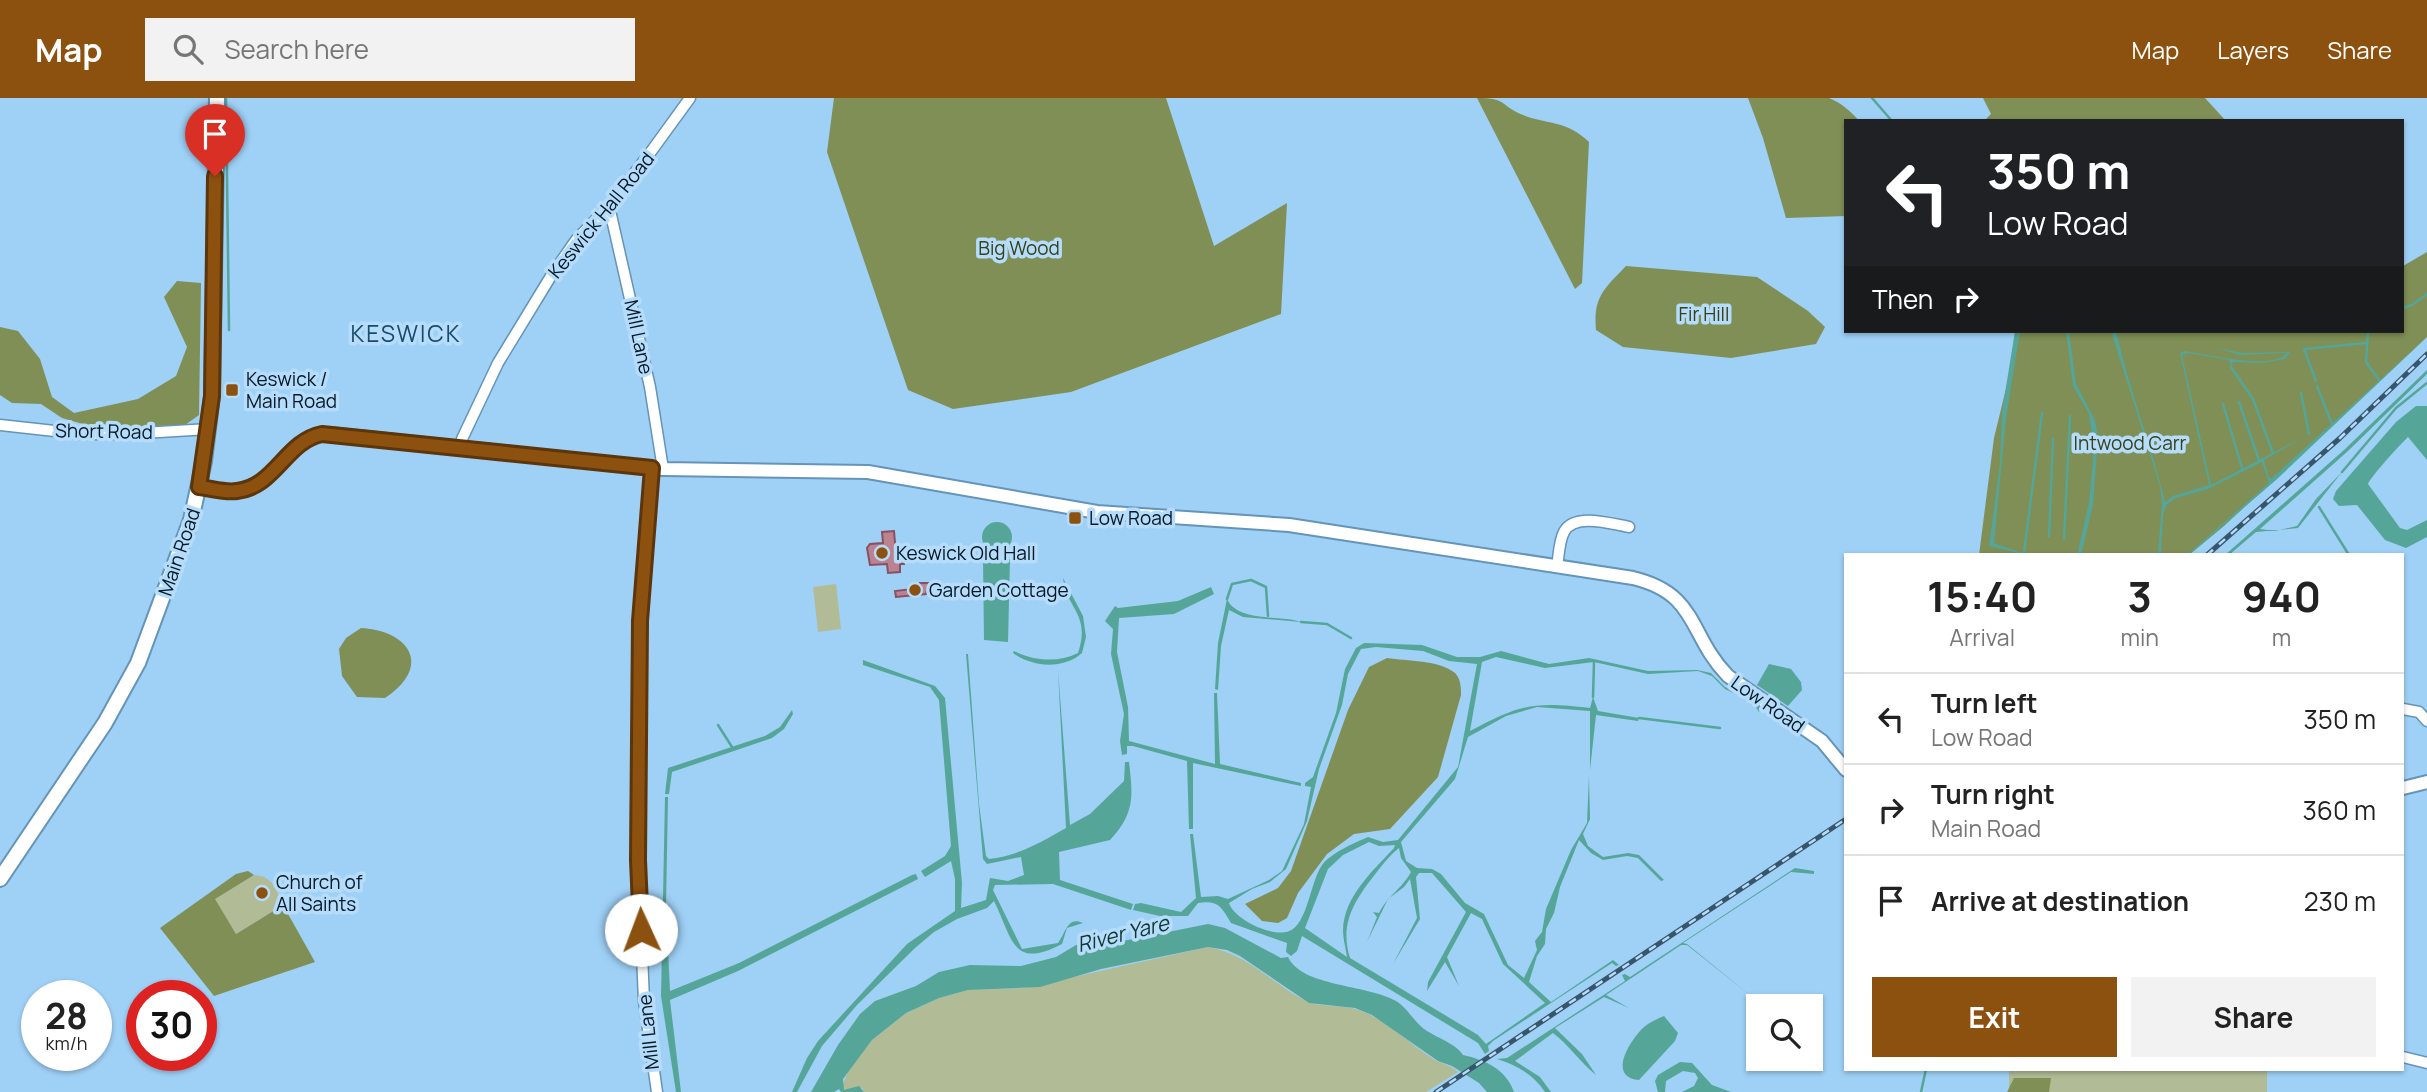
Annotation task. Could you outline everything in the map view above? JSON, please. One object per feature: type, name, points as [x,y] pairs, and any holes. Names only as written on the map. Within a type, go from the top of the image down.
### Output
[{"type":"main road","name":"Main Road","points":[[0,879],[105,723],[138,663],[186,534],[199,487],[209,429],[217,98]]},
{"type":"street","name":"Keswick Hall Road","points":[[461,448],[466,429],[498,363],[551,276],[576,240],[609,206],[680,116],[690,98]]},
{"type":"street","name":"Mill Lane","points":[[609,206],[650,387],[658,469],[640,621],[638,860],[644,1001],[657,1092]]},
{"type":"street","name":"Short Road","points":[[0,425],[82,434],[209,429]]},
{"type":"street","name":"Low Road","points":[[199,487],[223,491],[246,489],[269,476],[306,439],[322,434],[658,469],[867,472],[1097,512],[1289,525],[1633,578],[1655,583],[1668,591],[1685,608],[1705,647],[1728,676],[1822,741],[1844,768]]},
{"type":"street","points":[[1557,566],[1564,531],[1572,523],[1582,521],[1629,527]]},
{"type":"street","points":[[2404,709],[2419,712],[2427,721]]},
{"type":"street","points":[[2404,788],[2427,782]]},
{"type":"street","points":[[2404,1058],[2427,1063]]},
{"type":"shaded area","points":[[2015,333],[2020,333],[2006,419],[1994,543],[2022,553],[1989,546],[2000,463],[2002,412]]},
{"type":"shaded area","points":[[2066,333],[2069,333],[2076,384],[2095,420],[2098,438],[2093,505],[2081,553],[2077,553],[2089,503],[2094,449],[2089,414],[2073,386]]},
{"type":"shaded area","points":[[2112,333],[2116,333],[2118,339],[2165,502],[2173,496],[2209,485],[2180,353],[2185,351],[2223,358],[2268,361],[2287,353],[2240,355],[2216,348],[2243,353],[2290,352],[2285,359],[2262,363],[2233,362],[2231,367],[2229,360],[2189,353],[2182,355],[2211,485],[2309,434],[2264,460],[2269,478],[2272,478],[2427,337],[2276,480],[2191,553],[2269,483],[2262,462],[2208,489],[2176,498],[2167,504],[2163,515],[2161,553],[2158,553],[2162,503],[2160,486]]},
{"type":"shaded area","points":[[2427,370],[2427,374],[2348,451],[2260,529],[2271,531],[2256,532],[2231,553],[2227,553],[2344,450]]},
{"type":"shaded area","points":[[2416,406],[2427,406],[2427,460],[2408,437],[2368,484],[2400,528],[2407,530],[2427,520],[2427,537],[2406,548],[2385,540],[2357,505],[2339,506],[2333,499],[2336,491],[2396,422]]},
{"type":"shaded area","points":[[2342,472],[2298,528],[2281,530],[2297,526],[2316,499]]},
{"type":"shaded area","points":[[997,522],[1008,526],[1012,537],[1008,548],[997,552],[986,548],[982,537],[986,526]]},
{"type":"shaded area","points":[[983,559],[1010,559],[1008,642],[984,640]]},
{"type":"shaded area","points":[[1063,578],[1083,616],[1086,637],[1082,653],[1066,662],[1048,665],[1021,658],[1013,653],[1014,651],[1046,660],[1078,653],[1082,629]]},
{"type":"shaded area","points":[[836,584],[841,629],[818,632],[813,587]]},
{"type":"shaded area","points":[[1211,587],[1214,594],[1174,614],[1119,618],[1117,652],[1128,707],[1129,741],[1215,764],[1214,693],[1217,693],[1220,764],[1301,783],[1301,786],[1193,763],[1193,829],[1189,829],[1187,761],[1133,746],[1127,746],[1127,754],[1122,755],[1120,741],[1124,714],[1111,654],[1113,629],[1105,621],[1115,606],[1118,608],[1178,601]]},
{"type":"shaded area","points":[[1227,599],[1232,606],[1249,615],[1301,622],[1243,617],[1229,610],[1221,646],[1218,690],[1215,689],[1218,643]]},
{"type":"shaded area","points":[[1364,643],[1422,645],[1457,657],[1480,657],[1501,651],[1549,664],[1589,658],[1648,671],[1697,670],[1711,673],[1725,687],[1761,704],[1759,712],[1753,702],[1725,689],[1712,676],[1698,671],[1648,674],[1594,662],[1545,668],[1496,657],[1482,662],[1470,731],[1502,715],[1527,707],[1554,705],[1590,708],[1593,697],[1598,711],[1639,718],[1638,721],[1596,715],[1590,770],[1590,711],[1537,707],[1506,716],[1468,737],[1455,779],[1401,842],[1406,861],[1417,868],[1432,869],[1441,874],[1465,903],[1484,914],[1508,965],[1524,978],[1537,950],[1535,941],[1542,932],[1546,909],[1571,850],[1587,823],[1589,776],[1590,819],[1583,834],[1588,846],[1603,857],[1628,853],[1639,855],[1664,880],[1661,881],[1638,858],[1627,856],[1603,860],[1591,853],[1579,840],[1546,929],[1545,944],[1537,956],[1529,982],[1551,1002],[1613,960],[1619,965],[1612,963],[1493,1041],[1485,1054],[1478,1043],[1302,936],[1297,951],[1291,956],[1286,952],[1287,943],[1231,923],[1221,908],[1210,902],[1198,903],[1188,916],[1160,916],[1133,910],[1135,904],[1141,903],[1181,912],[1196,898],[1190,834],[1193,834],[1201,897],[1218,896],[1228,899],[1282,871],[1304,824],[1311,787],[1305,786],[1305,783],[1313,777],[1336,713],[1345,669],[1356,648]],"holes":[[[1376,647],[1423,651],[1449,661],[1477,664],[1458,767],[1398,840],[1383,842],[1368,837],[1331,856],[1318,872],[1302,917],[1293,929],[1277,932],[1257,927],[1239,916],[1229,903],[1270,882],[1286,869],[1307,821],[1319,769],[1342,705],[1348,674],[1361,649]],[[1369,842],[1379,846],[1395,845],[1361,885],[1348,906],[1343,930],[1347,957],[1305,928],[1328,869],[1343,855]],[[1399,848],[1401,858],[1411,872],[1390,898],[1410,879],[1417,918],[1393,964],[1420,919],[1416,877],[1419,873],[1432,873],[1466,912],[1428,982],[1427,991],[1445,962],[1459,986],[1447,957],[1471,913],[1482,919],[1503,964],[1545,1003],[1486,1044],[1478,1035],[1350,958],[1346,934],[1351,912],[1368,883]]]},
{"type":"shaded area","points":[[966,654],[986,856],[989,859],[1020,852],[1066,828],[1058,670],[1070,825],[1090,814],[1124,781],[1125,762],[1129,762],[1131,785],[1128,812],[1110,840],[1059,852],[1060,880],[1133,904],[1131,910],[1053,884],[995,885],[993,890],[1022,949],[1058,943],[1067,929],[1062,944],[1032,954],[1023,951],[1010,937],[994,901],[987,908],[957,919],[934,932],[915,948],[857,1005],[822,1046],[797,1092],[792,1092],[818,1041],[907,944],[955,911],[955,879],[951,861],[925,877],[921,871],[945,856],[951,846],[939,700],[930,687],[863,665],[863,660],[935,686],[945,698],[962,883],[961,908],[986,900],[990,878],[1008,881],[1024,875],[1021,857],[987,864],[983,859]]},
{"type":"shaded area","points":[[1769,664],[1791,669],[1801,682],[1802,690],[1788,706],[1757,685]]},
{"type":"shaded area","points":[[792,710],[793,714],[784,729],[772,738],[672,772],[669,794],[665,794],[668,768],[765,736],[780,727]]},
{"type":"shaded area","points":[[665,797],[668,797],[666,906],[670,991],[739,963],[912,875],[916,874],[918,879],[738,971],[670,1000],[681,1092],[676,1092],[661,996]]},
{"type":"shaded area","points":[[1795,868],[1814,871],[1814,874],[1791,872],[1683,943],[1687,944],[1749,994],[1687,945],[1681,945],[1606,995],[1629,1008],[1604,997],[1555,1028],[1582,1054],[1596,1075],[1553,1033],[1515,1061],[1540,1077],[1551,1092],[1545,1092],[1524,1071],[1497,1059],[1507,1058],[1625,981],[1622,975],[1630,977]]},
{"type":"shaded area","points":[[254,875],[270,881],[283,905],[236,934],[214,899]]},
{"type":"shaded area","points":[[1387,901],[1367,942],[1377,917],[1373,912],[1379,913]]},
{"type":"shaded area","points":[[1078,921],[1083,923],[1067,928]]},
{"type":"shaded area","points":[[1208,924],[1225,928],[1281,958],[1288,957],[1295,967],[1320,980],[1383,995],[1396,1001],[1427,1031],[1451,1044],[1463,1055],[1494,1067],[1506,1077],[1514,1092],[1487,1092],[1479,1083],[1452,1066],[1438,1061],[1372,1015],[1355,1008],[1309,1003],[1240,956],[1227,950],[1208,947],[1101,969],[1040,987],[968,990],[939,998],[906,1013],[872,1040],[843,1079],[844,1090],[859,1086],[864,1092],[841,1092],[839,1089],[834,1092],[811,1092],[838,1045],[860,1014],[875,1001],[916,986],[939,972],[970,965],[1021,966],[1056,957],[1076,945],[1128,940]]},
{"type":"shaded area","points":[[1208,947],[1247,962],[1306,1001],[1318,1005],[1352,1008],[1369,1014],[1425,1054],[1458,1072],[1426,1092],[864,1092],[862,1088],[844,1091],[842,1087],[848,1071],[872,1040],[906,1013],[939,998],[968,990],[1024,988]]},
{"type":"shaded area","points":[[1664,1016],[1678,1033],[1675,1041],[1639,1080],[1629,1077],[1624,1072],[1623,1065],[1628,1048],[1644,1027]]},
{"type":"shaded area","points":[[1680,1062],[1692,1063],[1712,1085],[1731,1092],[1682,1092],[1694,1086],[1698,1078],[1695,1073],[1683,1071],[1666,1081],[1665,1092],[1658,1092],[1655,1081],[1658,1075]]},
{"type":"shaded area","points":[[2009,1071],[2267,1071],[2267,1092],[2009,1092]]},
{"type":"green space","name":"Big Wood","points":[[834,98],[1166,98],[1214,246],[1287,203],[1281,314],[1071,392],[953,409],[908,390],[827,152]]},
{"type":"green space","points":[[1477,98],[1499,101],[1523,115],[1565,126],[1589,142],[1582,283],[1575,289]]},
{"type":"green space","points":[[1748,98],[1829,98],[1853,114],[1857,119],[1844,119],[1844,216],[1786,218],[1763,138]]},
{"type":"green space","points":[[1983,98],[2205,98],[2224,119],[1986,119],[1991,114]]},
{"type":"green space","name":"Intwood Carr","points":[[2427,252],[2427,337],[2224,526],[2191,553],[1979,553],[1994,438],[2020,333],[2404,333],[2404,265]]},
{"type":"green space","name":"Fir Hill","points":[[1626,266],[1757,277],[1808,311],[1825,327],[1816,344],[1731,358],[1623,347],[1596,330],[1596,309],[1602,294]]},
{"type":"green space","points":[[177,281],[201,283],[199,415],[185,425],[97,428],[62,418],[41,404],[12,403],[0,395],[0,327],[18,331],[40,359],[52,397],[74,413],[138,399],[176,376],[187,347],[164,297]]},
{"type":"green space","points":[[361,628],[392,636],[403,643],[409,652],[411,663],[408,674],[400,686],[385,698],[357,697],[342,676],[339,649],[346,638]]},
{"type":"green space","points":[[1387,658],[1440,666],[1455,673],[1458,678],[1461,695],[1438,777],[1390,829],[1354,834],[1327,854],[1298,893],[1287,918],[1278,923],[1262,921],[1245,904],[1278,888],[1291,871],[1348,710],[1369,667]]},
{"type":"green space","points":[[248,871],[254,875],[215,899],[236,934],[283,905],[315,962],[217,995],[217,980],[201,980],[160,928],[236,874]]},
{"type":"green space","points":[[2014,1078],[2051,1078],[2049,1092],[2007,1092]]},
{"type":"building","name":"Keswick Old Hall","points":[[894,531],[896,555],[904,555],[904,564],[900,564],[900,572],[888,573],[887,564],[870,565],[867,548],[870,544],[883,543],[882,532]]},
{"type":"building","name":"Garden Cottage","points":[[920,583],[929,583],[926,594],[896,597],[895,591],[921,588]]},
{"type":"waterway","points":[[226,98],[229,330]]},
{"type":"waterway","points":[[1872,98],[1890,119]]},
{"type":"waterway","points":[[2404,308],[2427,294]]},
{"type":"waterway","points":[[2368,333],[2366,362],[2379,380]]},
{"type":"waterway","points":[[2316,381],[2304,349],[2366,343]]},
{"type":"waterway","points":[[2231,367],[2253,399],[2273,453]]},
{"type":"waterway","points":[[2342,472],[2396,408],[2427,383]]},
{"type":"waterway","points":[[2317,386],[2332,424]]},
{"type":"waterway","points":[[2301,393],[2309,434]]},
{"type":"waterway","points":[[2239,402],[2259,460]]},
{"type":"waterway","points":[[2223,404],[2242,468]]},
{"type":"waterway","points":[[2024,553],[2042,413]]},
{"type":"waterway","points":[[2064,539],[2070,416]]},
{"type":"waterway","points":[[2049,536],[2053,439]]},
{"type":"waterway","points":[[2319,507],[2348,553]]},
{"type":"waterway","points":[[1227,599],[1232,584],[1251,580],[1266,587],[1268,616]]},
{"type":"waterway","points":[[1301,622],[1327,624],[1351,638]]},
{"type":"waterway","points":[[1593,697],[1594,662]]},
{"type":"waterway","points":[[1639,718],[1720,728]]},
{"type":"waterway","points":[[718,725],[732,747]]},
{"type":"waterway","points":[[1921,1092],[1926,1071]]},
{"type":"railway","points":[[2209,553],[2340,438],[2427,354]]},
{"type":"railway","points":[[1436,1092],[1844,820]]},
{"type":"place","name":"Keswick / Main Road","points":[[232,390]]},
{"type":"place","name":"Low Road","points":[[1075,518]]},
{"type":"place","name":"Keswick Old Hall","points":[[882,553]]},
{"type":"place","name":"Garden Cottage","points":[[915,590]]},
{"type":"place","name":"Church of All Saints","points":[[262,893]]},
{"type":"district","name":"KESWICK","points":[[406,334]]},
{"type":"route","points":[[215,176],[212,396],[199,487],[223,491],[246,489],[269,476],[300,443],[314,435],[322,434],[353,435],[652,468],[640,621],[638,860],[641,930]]},
{"type":"water label","name":"River Yare","points":[[1123,934]]}]
